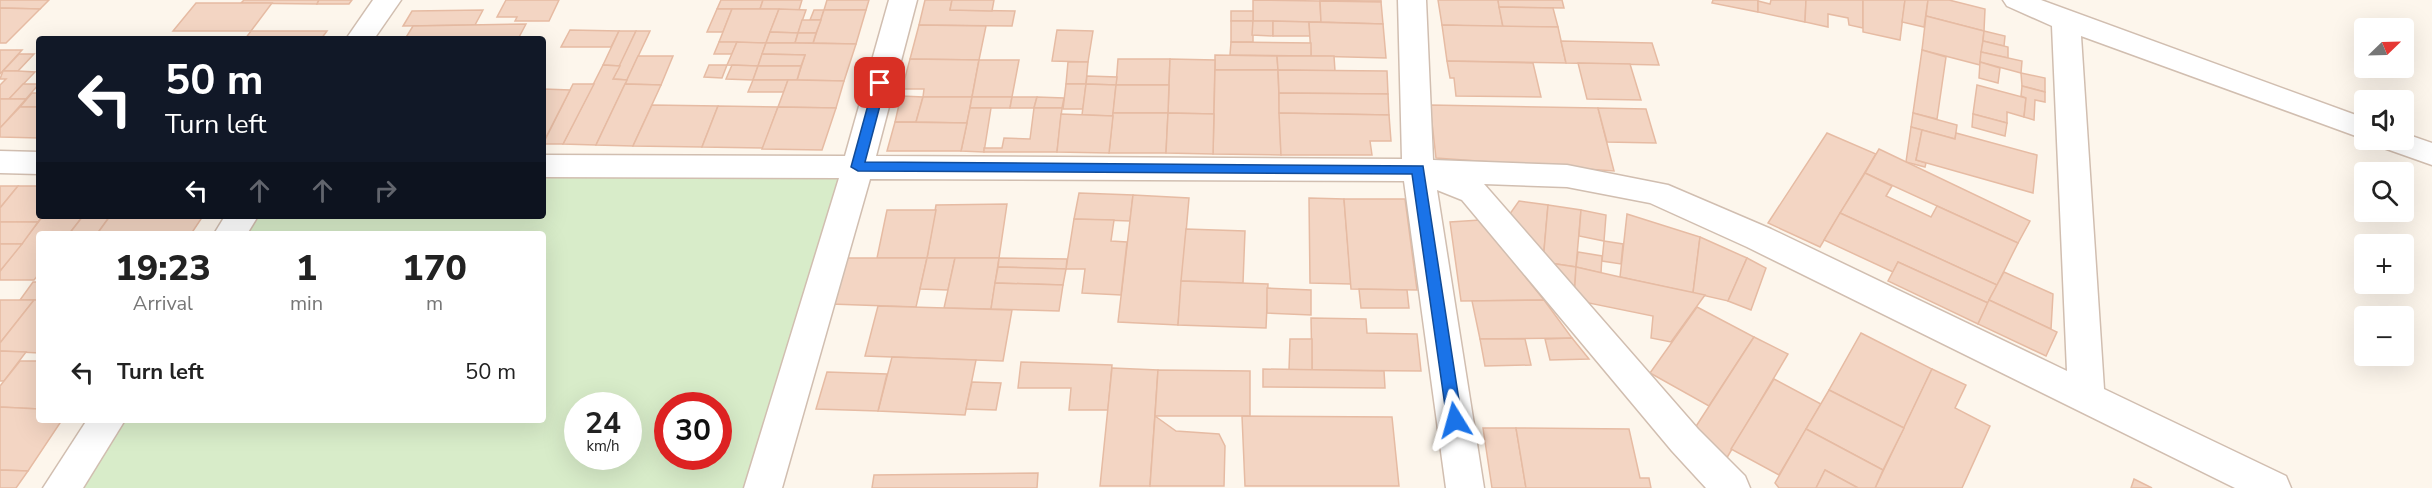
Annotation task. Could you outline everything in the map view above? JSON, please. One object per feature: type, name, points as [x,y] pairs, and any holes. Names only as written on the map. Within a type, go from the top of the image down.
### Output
[{"type":"street","points":[[362,36],[387,0]]},
{"type":"street","points":[[763,488],[858,167],[903,0]]},
{"type":"street","points":[[1412,0],[1418,170],[1465,488]]},
{"type":"street","points":[[2017,0],[2066,21],[2354,125]]},
{"type":"street","points":[[2066,21],[2086,399]]},
{"type":"street","points":[[2414,148],[2432,154]]},
{"type":"street","points":[[0,162],[36,163]]},
{"type":"street","points":[[546,166],[1418,170],[1567,176],[1657,193],[1759,238],[2272,488]]},
{"type":"street","points":[[1418,170],[1473,192],[1678,432],[1731,488]]},
{"type":"street","points":[[62,488],[105,423]]},
{"type":"green space","points":[[546,166],[858,167],[763,488],[62,488],[105,423],[546,423],[546,231],[232,231],[240,219],[546,219]]},
{"type":"building","points":[[0,0],[49,0],[40,9],[0,8]]},
{"type":"building","points":[[244,0],[319,0],[317,4],[241,3]]},
{"type":"building","points":[[319,0],[352,0],[349,4],[317,4]]},
{"type":"building","points":[[506,0],[559,0],[549,21],[515,21],[517,17],[497,17]]},
{"type":"building","points":[[721,0],[763,0],[760,9],[717,9]]},
{"type":"building","points":[[763,0],[802,0],[799,10],[760,9]]},
{"type":"building","points":[[827,0],[869,0],[866,10],[824,10]]},
{"type":"building","points":[[925,0],[952,0],[950,10],[1015,11],[1012,26],[919,25]]},
{"type":"building","points":[[952,0],[994,0],[992,11],[950,10]]},
{"type":"building","points":[[1253,0],[1320,1],[1321,22],[1253,21]]},
{"type":"building","points":[[1381,0],[1381,2],[1320,1]]},
{"type":"building","points":[[1438,0],[1498,0],[1503,27],[1442,25]]},
{"type":"building","points":[[1498,0],[1562,0],[1564,8],[1499,7]]},
{"type":"building","points":[[1713,0],[1758,0],[1758,12],[1712,3]]},
{"type":"building","points":[[1771,0],[1806,0],[1805,22],[1758,12],[1758,1],[1770,4]]},
{"type":"building","points":[[1806,0],[1863,0],[1863,28],[1849,25],[1848,18],[1828,14],[1828,27],[1805,22]]},
{"type":"building","points":[[1863,0],[1905,0],[1900,40],[1863,32]]},
{"type":"building","points":[[1905,0],[1928,0],[1924,27],[1902,22]]},
{"type":"building","points":[[1928,0],[1949,0],[1985,9],[1984,31],[1926,16]]},
{"type":"building","points":[[1320,1],[1381,2],[1383,24],[1321,22]]},
{"type":"building","points":[[196,3],[272,3],[251,31],[173,31]]},
{"type":"building","points":[[1499,7],[1553,8],[1558,27],[1503,27]]},
{"type":"building","points":[[0,8],[40,9],[6,43],[0,43]]},
{"type":"building","points":[[717,9],[732,9],[723,32],[707,32]]},
{"type":"building","points":[[732,9],[779,9],[766,43],[719,42]]},
{"type":"building","points":[[779,9],[806,10],[798,33],[770,32]]},
{"type":"building","points":[[483,10],[475,25],[403,26],[412,11]]},
{"type":"building","points":[[814,10],[824,10],[821,20],[810,20]]},
{"type":"building","points":[[824,10],[866,10],[856,44],[813,43]]},
{"type":"building","points":[[1231,11],[1253,11],[1253,21],[1231,21]]},
{"type":"building","points":[[1926,16],[1984,31],[1980,65],[1922,50]]},
{"type":"building","points":[[802,20],[821,20],[816,33],[798,33]]},
{"type":"building","points":[[1231,21],[1253,21],[1253,42],[1231,42]]},
{"type":"building","points":[[1253,21],[1273,21],[1273,36],[1252,35]]},
{"type":"building","points":[[1273,21],[1309,22],[1310,36],[1273,36]]},
{"type":"building","points":[[1309,22],[1383,24],[1386,58],[1311,56]]},
{"type":"building","points":[[526,24],[520,36],[407,36],[413,26]]},
{"type":"building","points":[[919,25],[986,26],[979,60],[910,59]]},
{"type":"building","points":[[1442,25],[1558,27],[1566,63],[1447,61]]},
{"type":"building","points":[[570,30],[619,31],[611,47],[561,47]]},
{"type":"building","points":[[1057,30],[1093,31],[1088,62],[1052,61]]},
{"type":"building","points":[[251,31],[327,31],[323,36],[247,36]]},
{"type":"building","points":[[619,31],[636,31],[620,66],[603,65]]},
{"type":"building","points":[[636,31],[650,31],[627,80],[613,79]]},
{"type":"building","points":[[1984,31],[2005,36],[2004,46],[1983,41]]},
{"type":"building","points":[[770,32],[798,33],[795,43],[766,43]]},
{"type":"building","points":[[798,33],[816,33],[813,43],[795,43]]},
{"type":"building","points":[[1561,41],[1652,43],[1659,65],[1566,63]]},
{"type":"building","points":[[1983,41],[2008,47],[2008,58],[1981,52]]},
{"type":"building","points":[[719,42],[737,42],[732,54],[714,54]]},
{"type":"building","points":[[737,42],[766,43],[758,66],[727,65]]},
{"type":"building","points":[[1231,42],[1311,43],[1311,56],[1230,55]]},
{"type":"building","points":[[766,43],[856,44],[844,81],[797,80],[805,55],[762,54]]},
{"type":"building","points":[[0,50],[22,50],[0,74]]},
{"type":"building","points":[[1922,50],[1946,57],[1937,119],[1913,113]]},
{"type":"building","points":[[1981,52],[2022,61],[2021,73],[1980,62]]},
{"type":"building","points":[[19,54],[34,54],[18,71],[3,71]]},
{"type":"building","points":[[762,54],[805,55],[801,66],[758,66]]},
{"type":"building","points":[[1215,55],[1277,56],[1278,70],[1215,70]]},
{"type":"building","points":[[638,56],[673,56],[661,85],[625,84]]},
{"type":"building","points":[[1277,56],[1334,56],[1335,71],[1278,70]]},
{"type":"building","points":[[910,59],[979,60],[972,97],[923,97],[924,89],[902,89]]},
{"type":"building","points":[[1118,59],[1170,59],[1169,85],[1116,85]]},
{"type":"building","points":[[1170,59],[1215,60],[1214,114],[1168,113]]},
{"type":"building","points":[[979,60],[1019,60],[1012,97],[972,97]]},
{"type":"building","points":[[1447,61],[1533,63],[1541,97],[1456,96],[1454,78],[1450,78]]},
{"type":"building","points":[[1068,62],[1088,62],[1086,84],[1066,84]]},
{"type":"building","points":[[1980,62],[2000,68],[1998,83],[1979,78]]},
{"type":"building","points":[[1578,63],[1630,64],[1641,100],[1587,99]]},
{"type":"building","points":[[603,65],[620,66],[613,79],[627,80],[596,145],[563,144]]},
{"type":"building","points":[[709,65],[727,65],[722,78],[704,77]]},
{"type":"building","points":[[732,65],[758,66],[753,80],[726,79]]},
{"type":"building","points":[[758,66],[801,66],[797,80],[753,80]]},
{"type":"building","points":[[1215,70],[1278,70],[1281,155],[1213,154]]},
{"type":"building","points":[[1278,70],[1387,71],[1388,94],[1279,93]]},
{"type":"building","points":[[3,71],[35,72],[9,99],[0,99],[0,85],[6,79],[0,79]]},
{"type":"building","points":[[2021,73],[2045,78],[2045,92],[2022,86]]},
{"type":"building","points":[[1087,76],[1117,77],[1116,85],[1086,84]]},
{"type":"building","points":[[753,80],[788,80],[784,92],[748,92]]},
{"type":"building","points":[[788,80],[844,81],[836,108],[778,107]]},
{"type":"building","points":[[23,84],[36,84],[36,87],[26,99],[9,99]]},
{"type":"building","points":[[573,84],[594,84],[563,144],[546,144],[546,138]]},
{"type":"building","points":[[625,84],[661,85],[633,146],[596,145]]},
{"type":"building","points":[[1066,84],[1086,84],[1083,109],[1063,109]]},
{"type":"building","points":[[1086,84],[1116,85],[1113,116],[1082,115]]},
{"type":"building","points":[[1116,85],[1169,85],[1168,113],[1113,113]]},
{"type":"building","points":[[1977,85],[2026,98],[2024,117],[2007,112],[2007,123],[1973,114]]},
{"type":"building","points":[[2022,86],[2045,92],[2045,102],[2035,100],[2034,120],[2024,117],[2026,98],[2021,96]]},
{"type":"building","points":[[546,89],[570,90],[546,137]]},
{"type":"building","points":[[32,93],[36,93],[36,107],[20,107]]},
{"type":"building","points":[[1279,93],[1388,94],[1389,115],[1279,113]]},
{"type":"building","points":[[901,96],[923,97],[916,122],[895,122]]},
{"type":"building","points":[[923,97],[972,97],[967,123],[916,122]]},
{"type":"building","points":[[972,97],[1012,97],[1010,108],[970,108]]},
{"type":"building","points":[[1012,97],[1037,97],[1034,108],[1010,108]]},
{"type":"building","points":[[1037,97],[1064,98],[1062,108],[1034,108]]},
{"type":"building","points":[[0,99],[26,99],[0,128]]},
{"type":"building","points":[[652,105],[718,106],[702,147],[633,146]]},
{"type":"building","points":[[1430,105],[1598,108],[1614,171],[1436,158]]},
{"type":"building","points":[[718,106],[778,107],[763,148],[702,147]]},
{"type":"building","points":[[20,107],[36,107],[36,138],[0,137],[0,128]]},
{"type":"building","points":[[778,107],[836,108],[822,150],[762,149]]},
{"type":"building","points":[[970,108],[991,108],[984,152],[961,151]]},
{"type":"building","points":[[1034,108],[1062,108],[1057,152],[984,152],[984,148],[1002,148],[1004,138],[1030,139]]},
{"type":"building","points":[[1598,108],[1646,109],[1656,143],[1607,142]]},
{"type":"building","points":[[1113,113],[1168,113],[1166,153],[1109,153]]},
{"type":"building","points":[[1168,113],[1214,114],[1213,154],[1166,153]]},
{"type":"building","points":[[1279,113],[1389,115],[1391,141],[1370,141],[1372,155],[1281,155]]},
{"type":"building","points":[[1913,113],[1957,125],[1955,139],[1911,127]]},
{"type":"building","points":[[1061,114],[1113,116],[1109,153],[1057,152]]},
{"type":"building","points":[[1973,114],[2007,123],[2005,136],[1972,127]]},
{"type":"building","points":[[895,122],[967,123],[961,151],[887,151]]},
{"type":"building","points":[[1911,127],[1922,130],[1916,160],[1926,163],[1925,167],[1906,162]]},
{"type":"building","points":[[1922,130],[1955,139],[1956,133],[2037,155],[2033,193],[1916,160]]},
{"type":"building","points":[[1827,133],[1876,154],[1820,247],[1768,223]]},
{"type":"building","points":[[1879,149],[2030,221],[2018,243],[1865,173]]},
{"type":"building","points":[[1865,173],[1892,186],[1886,196],[1931,217],[1937,206],[2018,243],[1997,285],[1840,213]]},
{"type":"building","points":[[0,186],[18,186],[0,208]]},
{"type":"building","points":[[18,186],[36,186],[36,219],[40,219],[38,222],[0,222],[0,208]]},
{"type":"building","points":[[1079,193],[1133,195],[1130,221],[1074,219]]},
{"type":"building","points":[[1133,195],[1189,198],[1178,325],[1118,322]]},
{"type":"building","points":[[1309,198],[1344,199],[1351,284],[1310,283]]},
{"type":"building","points":[[1344,199],[1405,199],[1417,290],[1351,289]]},
{"type":"building","points":[[1519,201],[1548,205],[1543,262],[1507,218]]},
{"type":"building","points":[[1007,204],[999,258],[927,258],[936,205]]},
{"type":"building","points":[[1548,205],[1581,210],[1576,267],[1543,262]]},
{"type":"building","points":[[887,210],[936,210],[927,258],[877,258]]},
{"type":"building","points":[[1581,210],[1606,215],[1604,241],[1579,236]]},
{"type":"building","points":[[1840,213],[1997,285],[1988,303],[1898,262],[1893,272],[1824,240]]},
{"type":"building","points":[[1627,214],[1700,237],[1693,293],[1620,277]]},
{"type":"building","points":[[41,219],[81,219],[71,231],[36,231],[36,278],[34,280],[0,280],[0,271]]},
{"type":"building","points":[[81,219],[108,219],[99,231],[71,231]]},
{"type":"building","points":[[108,219],[201,219],[193,231],[99,231]]},
{"type":"building","points":[[1074,219],[1114,220],[1111,241],[1127,242],[1121,295],[1082,293],[1085,269],[1066,269]]},
{"type":"building","points":[[1480,220],[1544,300],[1461,301],[1450,222]]},
{"type":"building","points":[[0,222],[38,222],[22,244],[0,244]]},
{"type":"building","points":[[1186,229],[1245,231],[1243,283],[1181,281]]},
{"type":"building","points":[[1700,237],[1747,258],[1728,301],[1693,293]]},
{"type":"building","points":[[1604,241],[1623,244],[1621,264],[1602,261]]},
{"type":"building","points":[[0,244],[22,244],[0,271]]},
{"type":"building","points":[[1578,252],[1602,256],[1601,273],[1576,267]]},
{"type":"building","points":[[845,258],[927,258],[916,307],[831,304]]},
{"type":"building","points":[[927,258],[955,258],[948,290],[920,289]]},
{"type":"building","points":[[955,258],[999,258],[991,309],[944,308]]},
{"type":"building","points":[[999,258],[1067,259],[1066,269],[998,267]]},
{"type":"building","points":[[1747,258],[1766,268],[1751,310],[1728,301]]},
{"type":"building","points":[[1543,262],[1576,267],[1574,300]]},
{"type":"building","points":[[1898,262],[1988,303],[1978,324],[1888,281]]},
{"type":"building","points":[[998,267],[1066,269],[1063,285],[995,283]]},
{"type":"building","points":[[1576,267],[1705,295],[1671,342],[1651,338],[1653,316],[1574,300]]},
{"type":"building","points":[[2004,272],[2053,294],[2051,329],[1989,300]]},
{"type":"building","points":[[1181,281],[1268,284],[1266,328],[1178,325]]},
{"type":"building","points":[[33,282],[36,282],[36,300],[20,300]]},
{"type":"building","points":[[995,283],[1063,285],[1059,311],[991,309]]},
{"type":"building","points":[[1267,288],[1311,290],[1311,315],[1267,313]]},
{"type":"building","points":[[1359,289],[1407,290],[1409,308],[1361,308]]},
{"type":"building","points":[[0,300],[34,300],[0,343]]},
{"type":"building","points":[[36,300],[36,353],[0,351],[0,343]]},
{"type":"building","points":[[1544,300],[1572,338],[1480,339],[1472,301]]},
{"type":"building","points":[[1989,300],[2057,332],[2046,356],[1978,324]]},
{"type":"building","points":[[878,306],[1012,310],[1003,361],[865,356]]},
{"type":"building","points":[[1697,307],[1754,337],[1709,406],[1650,373]]},
{"type":"building","points":[[1311,318],[1366,319],[1367,333],[1417,334],[1421,371],[1312,370]]},
{"type":"building","points":[[1861,333],[1932,369],[1904,428],[1829,390]]},
{"type":"building","points":[[1754,337],[1788,354],[1725,461],[1693,431]]},
{"type":"building","points":[[1572,338],[1589,359],[1550,360],[1545,339]]},
{"type":"building","points":[[1290,339],[1312,339],[1312,370],[1289,370]]},
{"type":"building","points":[[1480,339],[1525,339],[1531,365],[1485,366]]},
{"type":"building","points":[[0,351],[26,352],[4,381],[0,381]]},
{"type":"building","points":[[892,357],[976,360],[965,415],[878,411]]},
{"type":"building","points":[[20,361],[36,361],[36,409],[0,407],[0,386]]},
{"type":"building","points":[[1021,362],[1112,365],[1108,410],[1069,410],[1071,388],[1018,388]]},
{"type":"building","points":[[1112,368],[1158,370],[1150,486],[1100,486]]},
{"type":"building","points":[[1263,369],[1384,371],[1385,388],[1263,387]]},
{"type":"building","points":[[1932,369],[1966,385],[1955,408],[1990,426],[1962,488],[1875,488]]},
{"type":"building","points":[[1158,370],[1250,371],[1250,416],[1155,416]]},
{"type":"building","points":[[827,372],[887,374],[878,411],[816,409]]},
{"type":"building","points":[[1774,379],[1821,404],[1779,475],[1731,449]]},
{"type":"building","points":[[972,382],[1001,383],[996,410],[966,409]]},
{"type":"building","points":[[1829,390],[1904,428],[1883,470],[1806,429]]},
{"type":"building","points":[[0,407],[36,409],[36,423],[60,423],[28,471],[0,470]]},
{"type":"building","points":[[1155,416],[1176,431],[1219,434],[1225,446],[1224,486],[1150,486]]},
{"type":"building","points":[[1242,416],[1392,417],[1399,486],[1245,486]]},
{"type":"building","points":[[1483,428],[1516,428],[1526,488],[1492,488]]},
{"type":"building","points":[[1516,428],[1629,429],[1640,478],[1649,478],[1651,488],[1526,488]]},
{"type":"building","points":[[1806,429],[1883,470],[1875,488],[1858,488],[1825,470],[1816,488],[1779,488],[1775,483]]},
{"type":"building","points":[[0,470],[28,471],[16,488],[0,488]]},
{"type":"building","points":[[1825,470],[1858,488],[1816,488]]},
{"type":"building","points":[[1038,473],[1037,488],[872,488],[874,475]]},
{"type":"building","points":[[2134,479],[2152,488],[2131,488]]},
{"type":"route","points":[[880,83],[858,167],[1418,170],[1455,420]]}]
